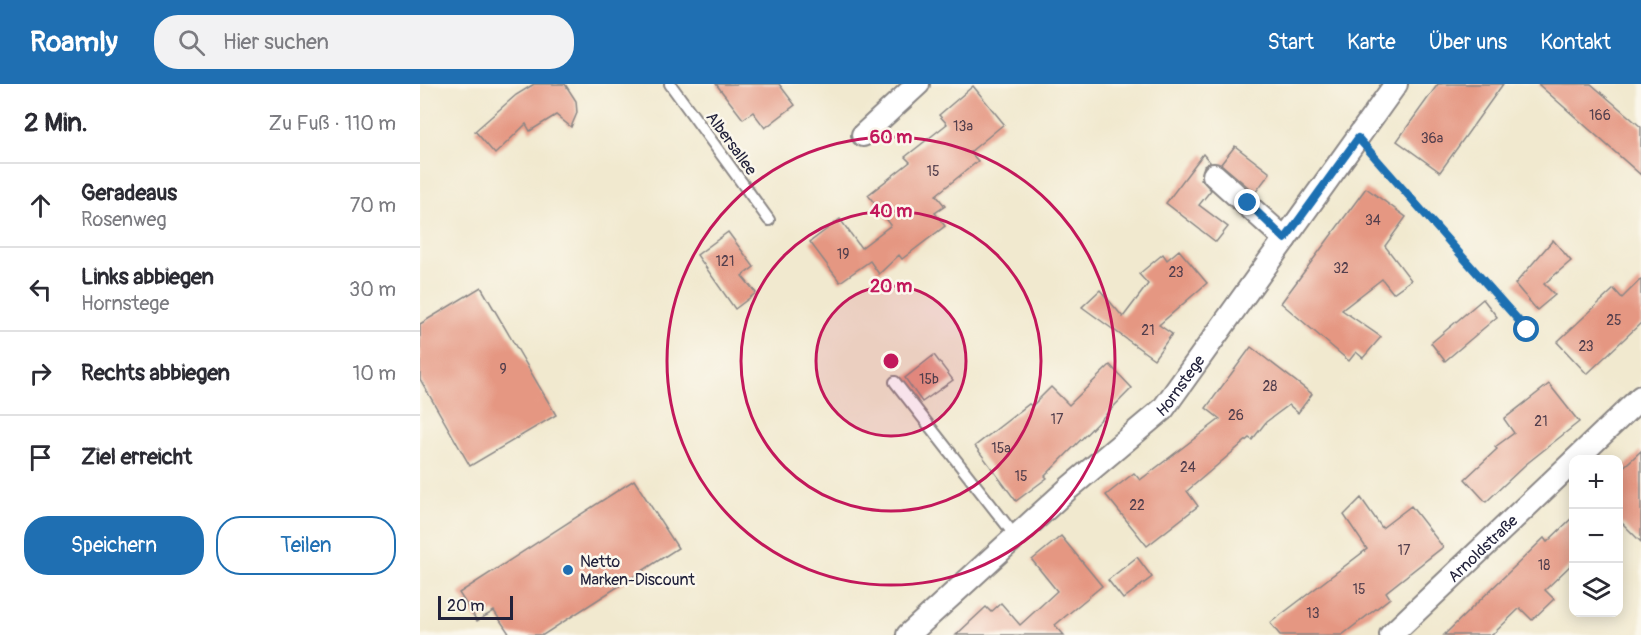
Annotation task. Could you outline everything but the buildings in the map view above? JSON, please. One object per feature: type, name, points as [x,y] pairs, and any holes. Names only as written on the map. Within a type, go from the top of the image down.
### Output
[{"type":"street","points":[[863,135],[918,84]]},
{"type":"street","name":"Hornstege","points":[[908,635],[1163,409],[1396,84]]},
{"type":"street","points":[[1214,175],[1285,239]]},
{"type":"street","name":"Arnoldstraße","points":[[1579,455],[1641,397]]},
{"type":"street","name":"Arnoldstraße","points":[[1391,635],[1569,465]]},
{"type":"lane","name":"Albersallee","points":[[670,84],[769,220]]},
{"type":"lane","points":[[895,382],[1016,537]]},
{"type":"path","points":[[1358,138],[1527,330]]},
{"type":"place","name":"Netto Marken-Discount","points":[[568,570]]},
{"type":"route","points":[[1248,203],[1285,239],[1358,138],[1527,330]]}]
